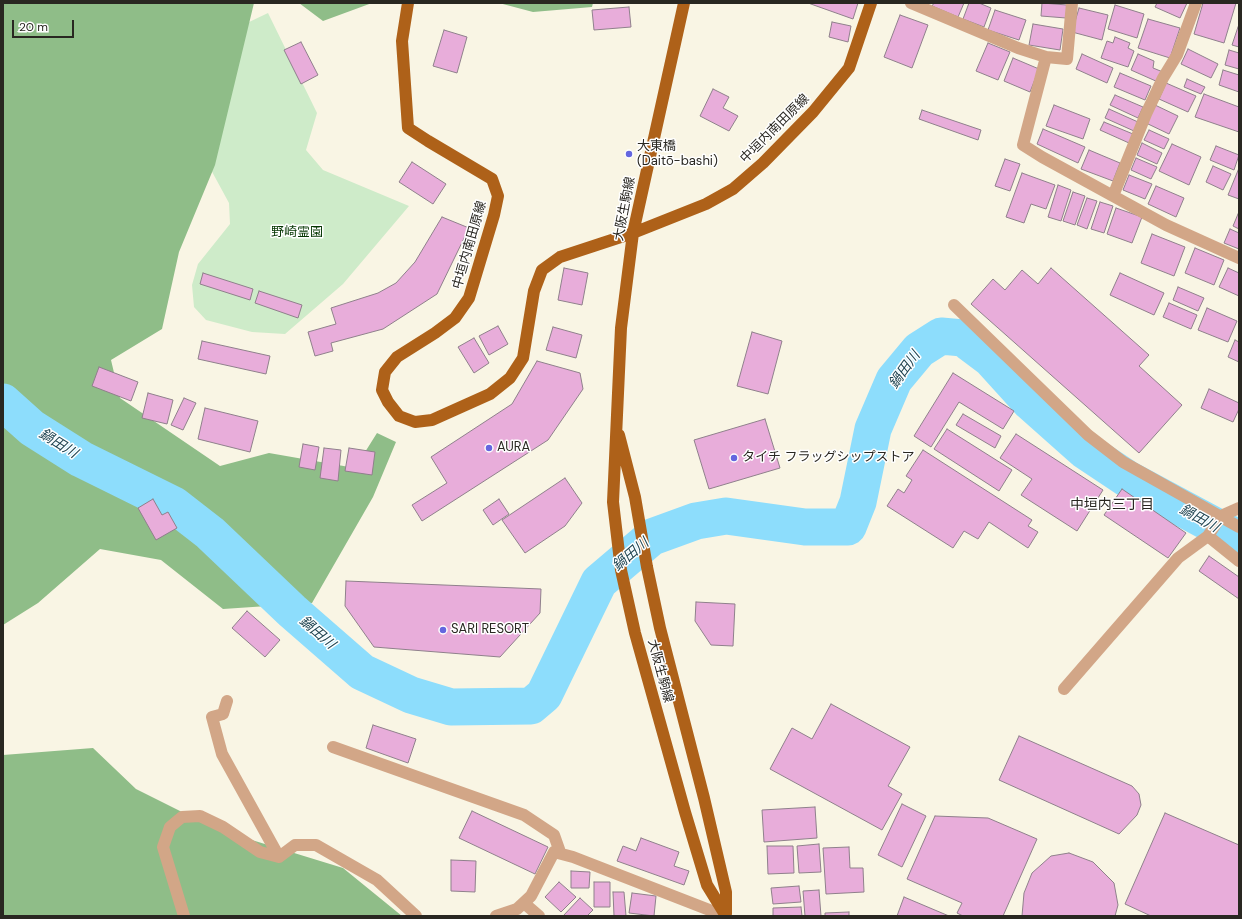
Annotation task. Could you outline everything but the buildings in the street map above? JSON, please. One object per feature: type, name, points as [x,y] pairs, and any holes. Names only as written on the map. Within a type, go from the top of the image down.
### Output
[{"type":"main road","name":"中垣内南田原線","points":[[408,3],[402,41],[408,128],[492,179],[498,196],[494,215],[469,298],[455,318],[435,333],[397,356],[385,372],[382,390],[388,402],[399,416],[415,422],[432,420],[490,394],[510,378],[523,358],[534,291],[542,270],[560,257],[633,233],[706,204],[733,189],[763,163],[813,112],[850,68],[871,3]]},
{"type":"main road","name":"大阪生駒線","points":[[684,3],[633,233],[621,328],[613,502],[621,570],[635,633],[707,885],[726,916]]},
{"type":"main road","name":"大阪生駒線","points":[[616,424],[635,497],[647,567],[660,628],[704,798],[726,892],[726,916]]},
{"type":"street","points":[[911,3],[1018,48],[1046,57],[1067,59],[1072,3]]},
{"type":"street","points":[[1113,196],[1146,114],[1163,78],[1177,55],[1196,3]]},
{"type":"street","points":[[1046,57],[1023,145],[1166,225],[1239,258]]},
{"type":"street","points":[[954,305],[1088,436],[1123,462],[1239,527]]},
{"type":"street","points":[[1064,689],[1178,558],[1208,536],[1221,516],[1239,508]]},
{"type":"street","points":[[1208,536],[1239,561]]},
{"type":"street","points":[[227,701],[223,714],[212,717],[222,754],[279,857]]},
{"type":"street","points":[[333,747],[524,815],[554,835],[560,852]]},
{"type":"street","points":[[184,915],[163,848],[170,827],[182,817],[200,816],[223,827],[260,852],[279,857],[295,846],[316,844],[377,880],[416,916]]},
{"type":"street","points":[[496,916],[517,909],[531,896],[554,852],[560,852],[726,916]]},
{"type":"street","points":[[524,903],[539,916]]},
{"type":"green space","points":[[3,3],[254,3],[215,165],[179,252],[162,329],[111,360],[120,398],[220,466],[269,453],[355,468],[377,433],[396,442],[373,497],[312,603],[223,609],[161,560],[100,549],[38,603],[3,625]]},
{"type":"green space","points":[[299,3],[372,3],[323,21]]},
{"type":"green space","points":[[499,3],[593,3],[592,7],[533,12]]},
{"type":"green space","name":"野崎霊園","points":[[268,13],[317,113],[306,150],[323,170],[409,206],[343,284],[285,334],[252,332],[206,320],[194,307],[192,285],[198,264],[230,224],[229,203],[204,157],[224,34]]},
{"type":"green space","points":[[93,748],[136,789],[216,829],[343,868],[402,916],[3,916],[3,755]]},
{"type":"waterway","name":"鍋田川","points":[[3,402],[32,428],[81,459],[174,505],[210,533],[292,611],[362,672],[411,695],[451,707],[531,706],[544,695],[599,582],[652,537],[696,521],[726,516],[805,527],[848,527],[858,502],[873,429],[894,380],[919,350],[941,336],[963,338],[991,359],[1030,402],[1084,450],[1126,478],[1239,540]]},
{"type":"place","name":"大東橋 (Daitō-bashi)","points":[[629,154]]},
{"type":"place","name":"AURA","points":[[489,448]]},
{"type":"place","name":"タイチ フラッグシップストア","points":[[734,458]]},
{"type":"place","name":"SARI RESORT","points":[[443,630]]},
{"type":"district","name":"中垣内三丁目","points":[[1112,505]]}]
